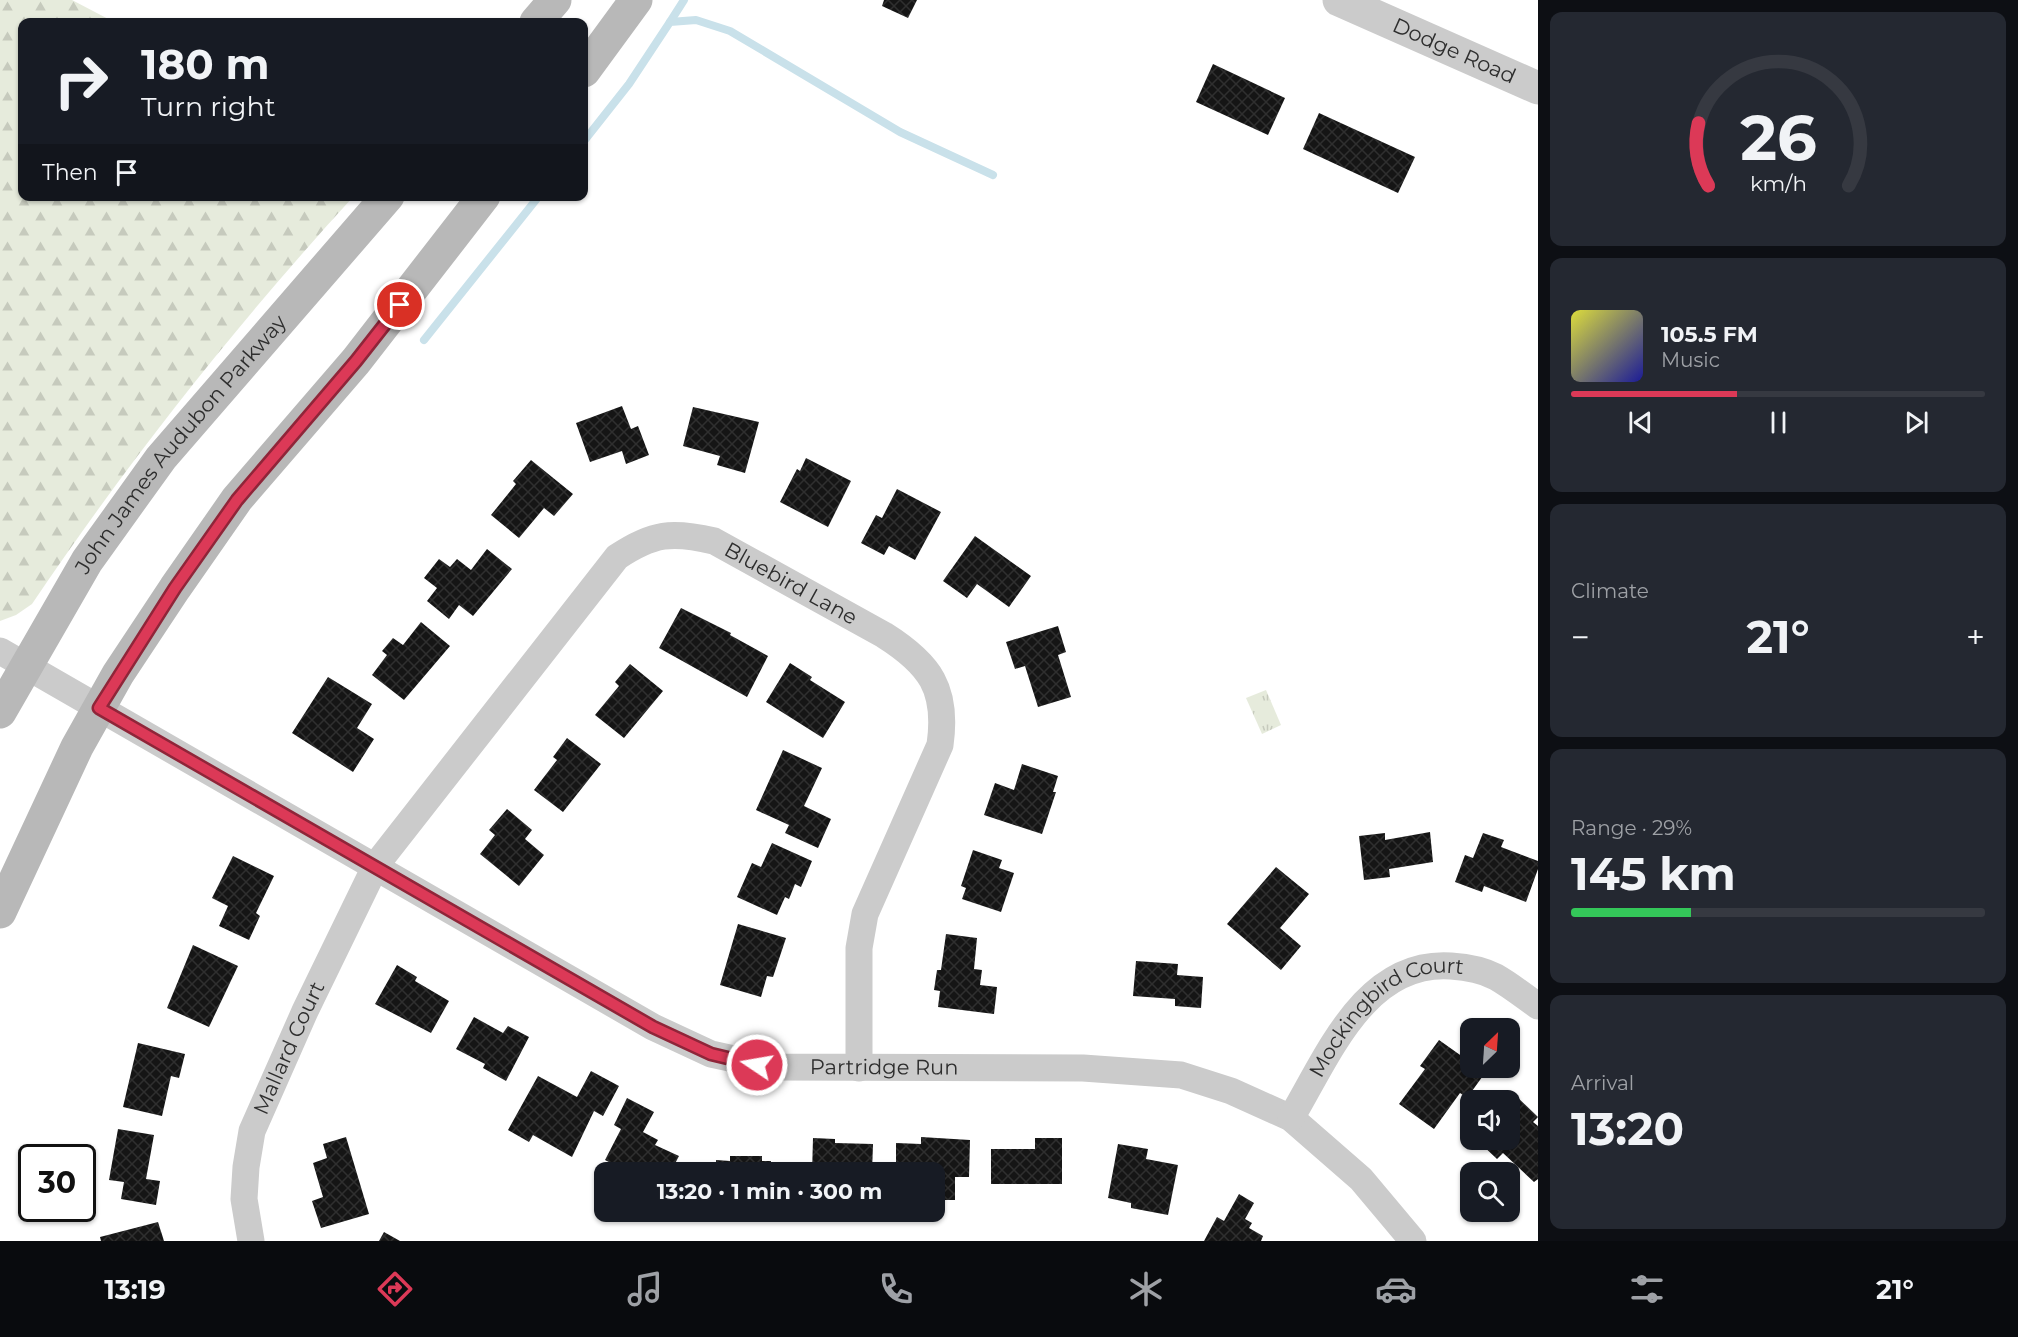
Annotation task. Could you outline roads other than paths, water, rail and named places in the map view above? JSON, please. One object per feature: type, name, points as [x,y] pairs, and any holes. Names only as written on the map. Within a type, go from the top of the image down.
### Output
[{"type":"main road","points":[[539,18],[555,0]]},
{"type":"main road","points":[[588,66],[636,0]]},
{"type":"main road","name":"John James Audubon Parkway","points":[[0,712],[13,659],[161,458],[384,201]]},
{"type":"main road","points":[[0,912],[77,747],[131,655],[237,500],[356,361],[480,201]]},
{"type":"street","name":"Dodge Road","points":[[1339,0],[1538,88]]},
{"type":"street","name":"Bluebird Lane","points":[[376,866],[617,557],[639,542],[663,535],[683,534],[714,541],[910,652],[929,673],[940,693],[944,719],[940,745],[865,914],[859,948],[859,1068]]},
{"type":"street","name":"Partridge Run","points":[[13,659],[653,1027],[711,1054],[771,1067],[1083,1068],[1181,1075],[1231,1091],[1291,1118],[1361,1179],[1413,1241]]},
{"type":"street","name":"Mallard Court","points":[[251,1241],[244,1199],[252,1131],[305,1011],[376,866]]},
{"type":"street","name":"Mockingbird Court","points":[[1291,1118],[1354,1014],[1370,995],[1393,979],[1415,969],[1438,965],[1465,967],[1495,976],[1538,1005]]},
{"type":"waterway","points":[[670,22],[684,0]]},
{"type":"waterway","points":[[588,136],[629,84],[670,22],[696,20],[730,31],[900,132],[993,175]]},
{"type":"waterway","points":[[424,340],[535,201]]}]
